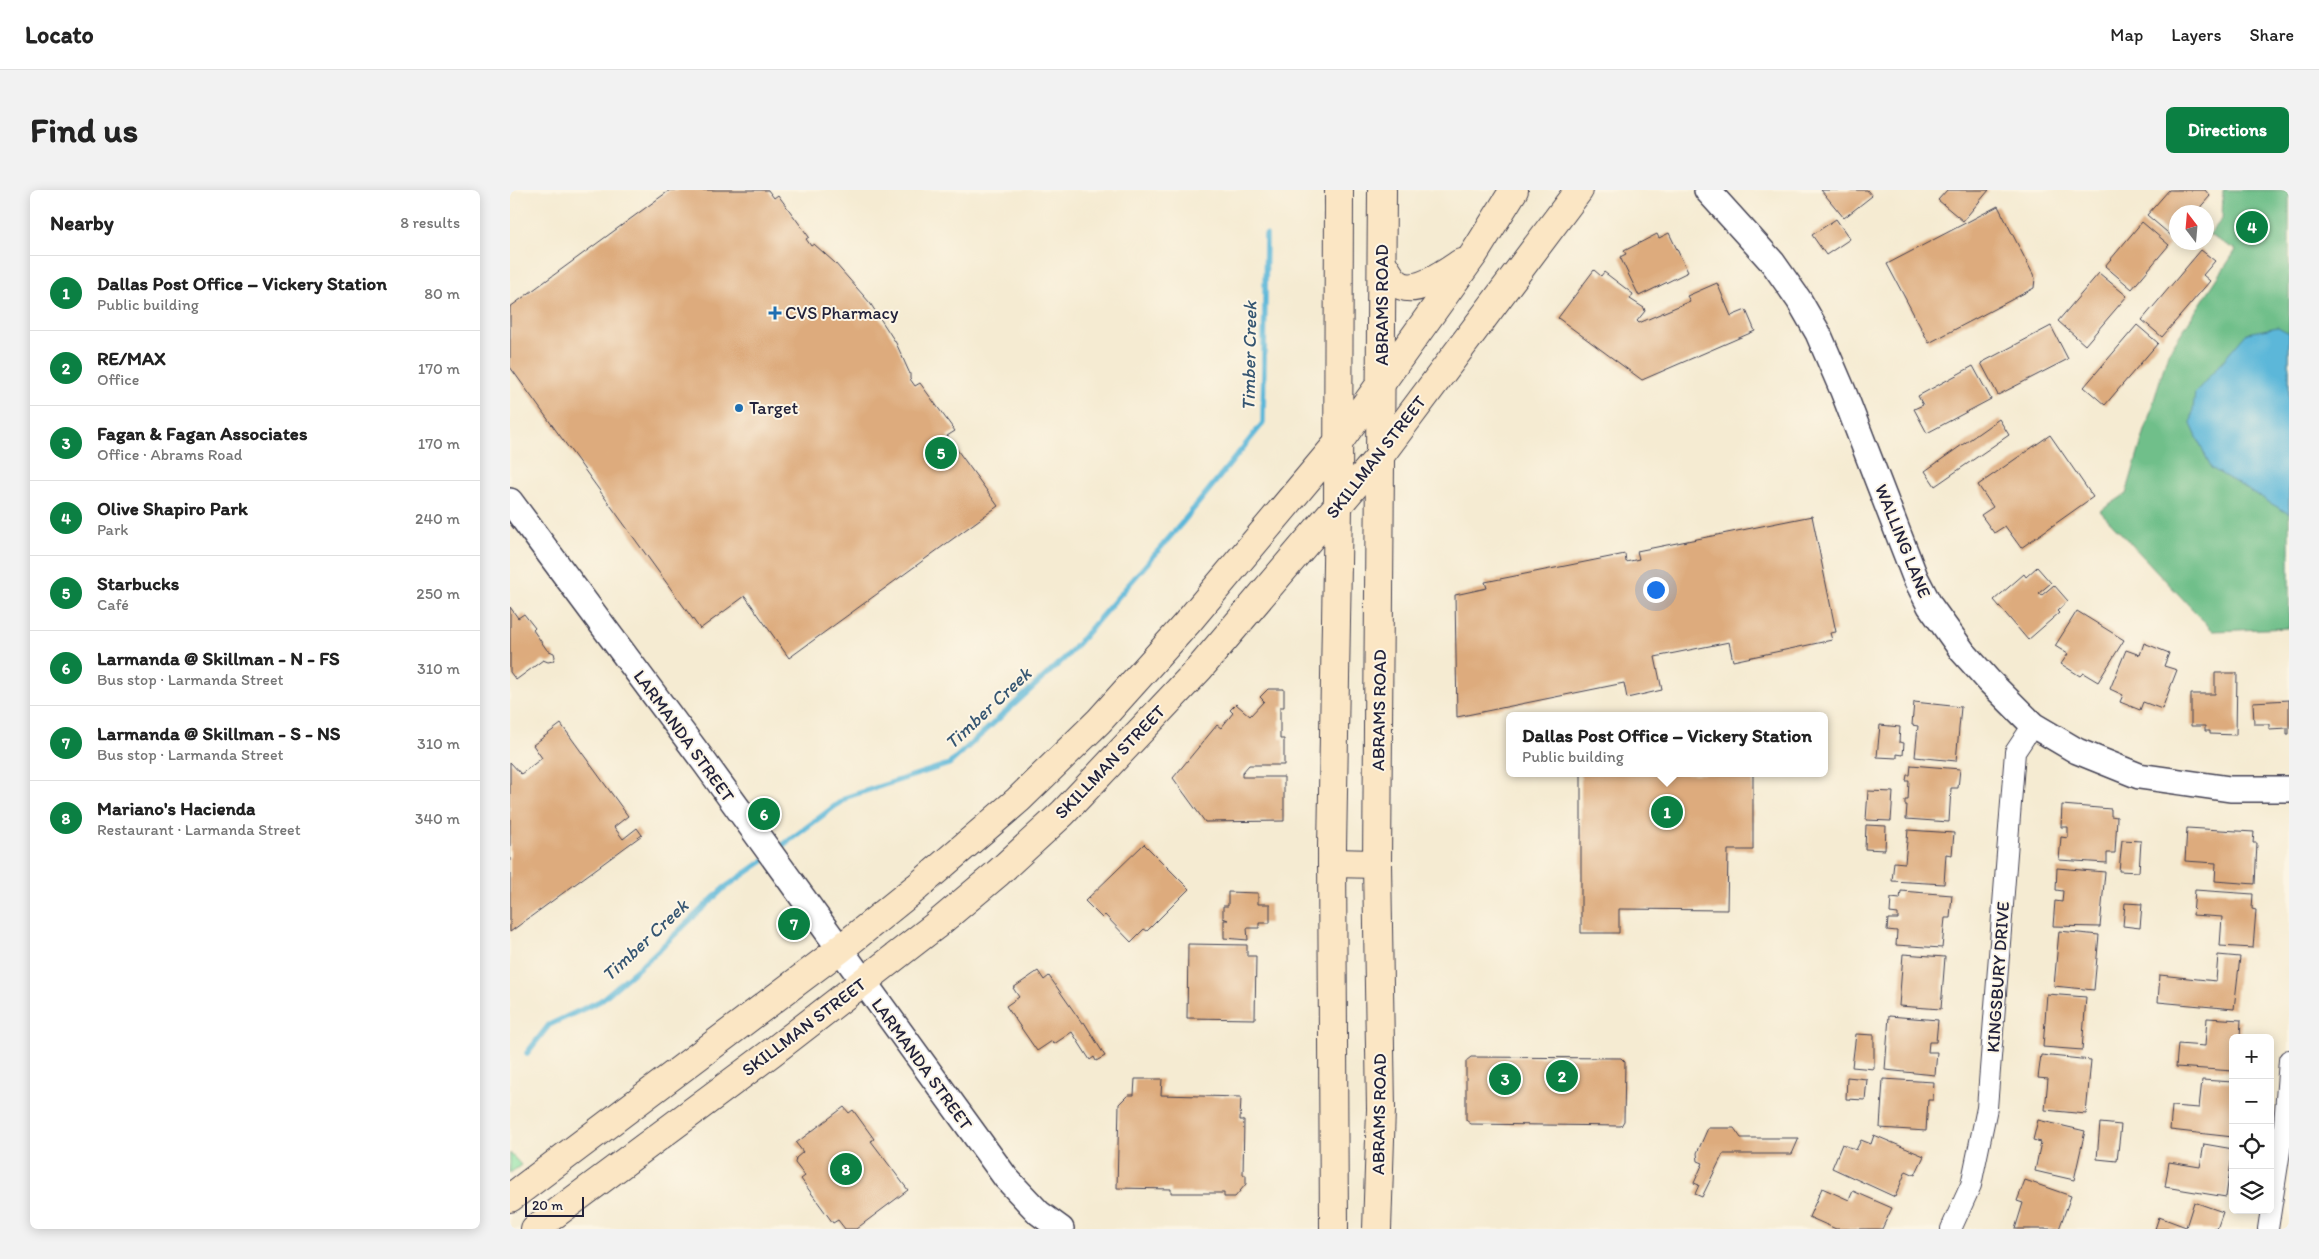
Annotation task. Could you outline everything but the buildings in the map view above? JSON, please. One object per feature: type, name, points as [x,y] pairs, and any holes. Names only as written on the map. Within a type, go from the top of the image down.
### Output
[{"type":"main road","points":[[1334,1229],[1332,863],[1338,507],[1339,190]]},
{"type":"main road","name":"ABRAMS ROAD","points":[[1377,1229],[1381,1109],[1377,864],[1382,190]]},
{"type":"main road","name":"SKILLMAN STREET","points":[[510,1198],[839,950],[917,887],[1018,800],[1099,720],[1187,623],[1338,443],[1474,254],[1514,190]]},
{"type":"main road","name":"SKILLMAN STREET","points":[[536,1229],[862,983],[998,873],[1063,813],[1199,669],[1338,507],[1379,457],[1579,190]]},
{"type":"main road","points":[[1382,264],[1397,283],[1404,287],[1413,287],[1434,281],[1474,254]]},
{"type":"main road","points":[[1332,863],[1377,864]]},
{"type":"street","name":"WALLING LANE","points":[[1707,190],[1773,263],[1818,334],[1876,474],[1915,577],[1930,606],[1963,652],[2033,725],[2077,751],[2140,776],[2230,789],[2289,789]]},
{"type":"street","name":"LARMANDA STREET","points":[[510,501],[740,812],[862,983],[1006,1178],[1038,1213],[1061,1229]]},
{"type":"street","name":"KINGSBURY DRIVE","points":[[1951,1229],[1971,1184],[1987,1108],[2015,752],[2033,725]]},
{"type":"street","points":[[2268,1229],[2284,1125],[2289,1060]]},
{"type":"green space","points":[[2223,190],[2289,190],[2289,628],[2213,631],[2100,511],[2126,494],[2168,353],[2236,250],[2214,238],[2214,229],[2222,219]]},
{"type":"green space","points":[[510,1153],[521,1165],[510,1173]]},
{"type":"water","points":[[2278,327],[2289,333],[2289,514],[2211,468],[2191,424],[2195,393],[2247,333]]},
{"type":"waterway","name":"Timber Creek","points":[[775,851],[847,797],[949,764],[1067,656],[1182,523],[1263,423],[1266,235]]},
{"type":"waterway","name":"Timber Creek","points":[[527,1053],[549,1025],[600,1001],[649,959],[724,888],[766,859]]},
{"type":"place","name":"Olive Shapiro Park","points":[[2252,227]]},
{"type":"place","name":"CVS Pharmacy","points":[[775,313]]},
{"type":"place","name":"Target","points":[[739,408]]},
{"type":"place","name":"Starbucks","points":[[941,453]]},
{"type":"place","name":"Dallas Post Office – Vickery Station","points":[[1667,812]]},
{"type":"place","name":"Larmanda @ Skillman - N - FS","points":[[764,814]]},
{"type":"place","name":"Larmanda @ Skillman - S - NS","points":[[794,924]]},
{"type":"place","name":"RE/MAX","points":[[1562,1076]]},
{"type":"place","name":"Fagan & Fagan Associates","points":[[1505,1079]]},
{"type":"place","name":"Mariano's Hacienda","points":[[846,1169]]}]
